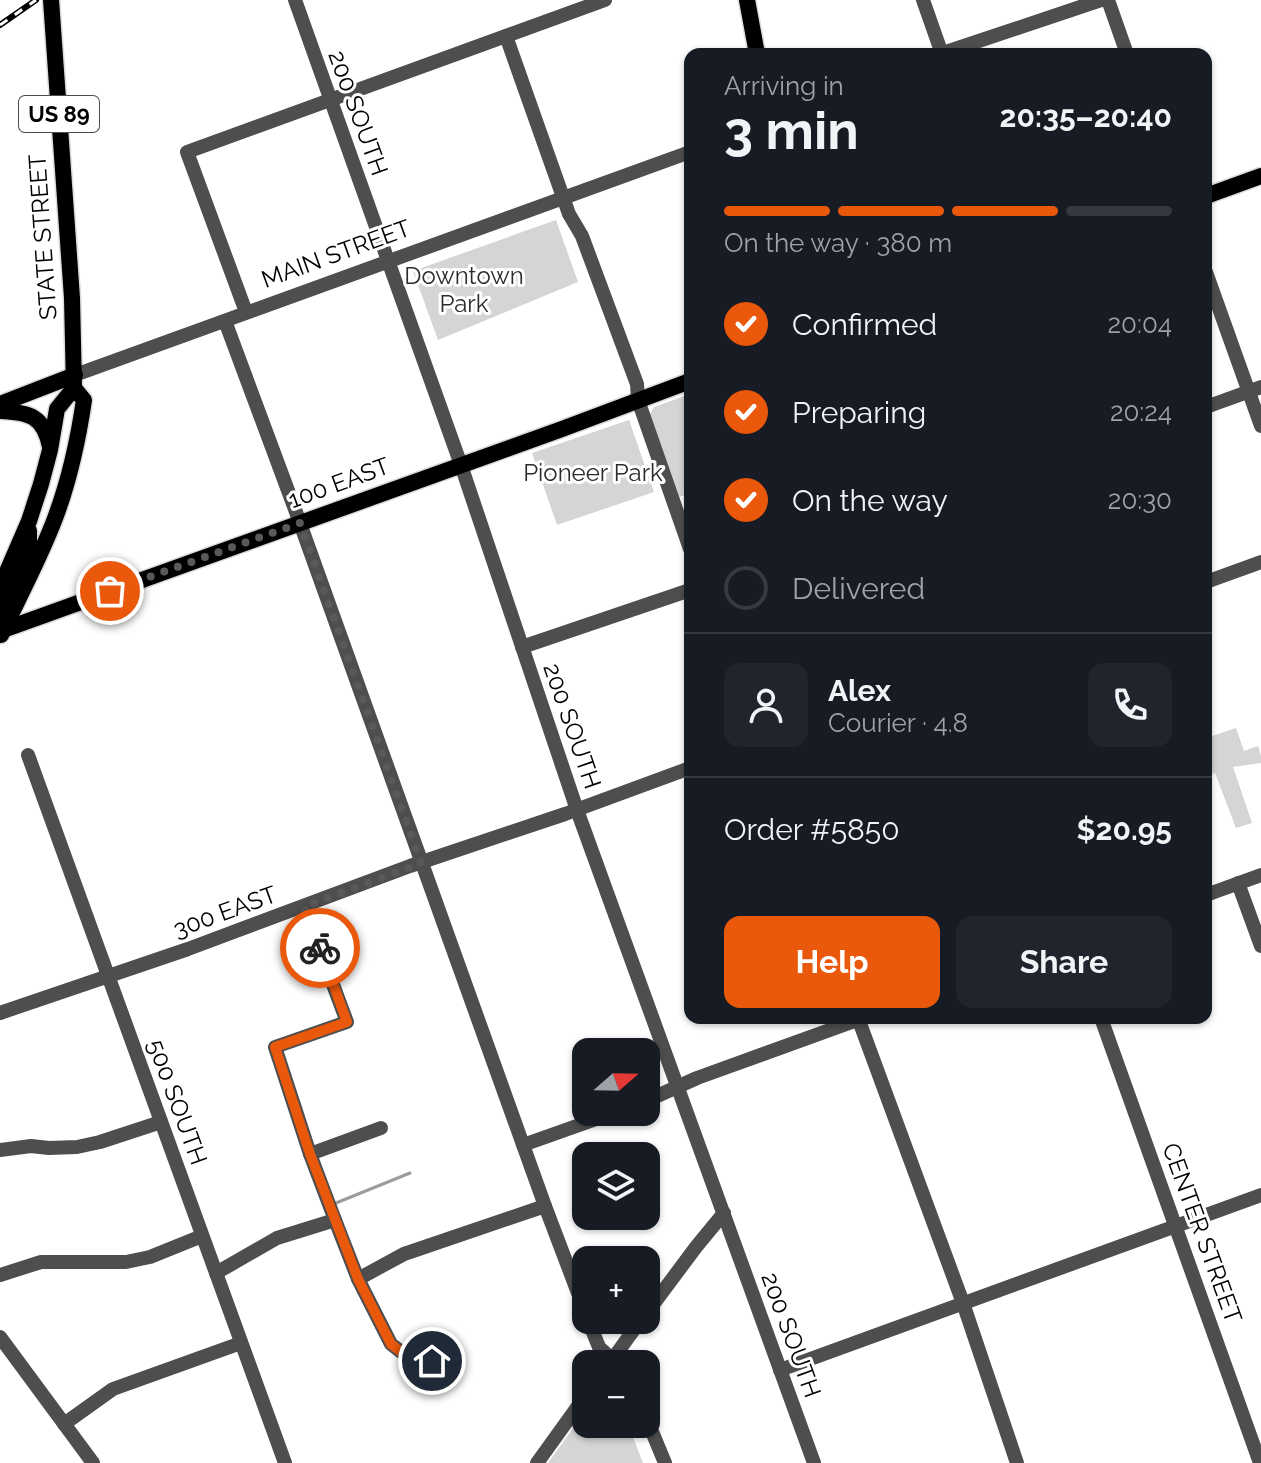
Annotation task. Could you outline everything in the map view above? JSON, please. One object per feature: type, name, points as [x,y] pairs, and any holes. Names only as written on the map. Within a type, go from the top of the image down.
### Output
[{"type":"main road","name":"STATE STREET","points":[[1,632],[55,519],[72,466],[84,400],[74,382],[51,0]]},
{"type":"main road","points":[[747,0],[756,48]]},
{"type":"main road","points":[[1212,194],[1261,176]]},
{"type":"main road","points":[[0,588],[29,521],[50,450],[57,409],[74,382]]},
{"type":"main road","name":"MAIN STREET","points":[[0,404],[74,382]]},
{"type":"main road","name":"100 EAST","points":[[1,632],[684,383]]},
{"type":"main road","points":[[0,411],[18,411],[35,417],[45,431],[50,450]]},
{"type":"main road","points":[[0,612],[29,552],[29,521]]},
{"type":"main road","points":[[22,593],[36,607],[54,612]]},
{"type":"street","name":"200 SOUTH","points":[[295,0],[461,465],[577,810],[814,1463]]},
{"type":"street","points":[[246,312],[187,152],[605,0]]},
{"type":"street","points":[[923,0],[939,48]]},
{"type":"street","points":[[959,48],[1101,0]]},
{"type":"street","points":[[1108,0],[1125,48]]},
{"type":"street","points":[[506,36],[571,218],[582,236],[609,306],[684,532]]},
{"type":"street","name":"MAIN STREET","points":[[74,382],[246,312],[684,154]]},
{"type":"street","points":[[1212,286],[1255,389],[1261,426]]},
{"type":"street","points":[[225,321],[572,1277]]},
{"type":"street","points":[[1212,405],[1255,389]]},
{"type":"street","points":[[1212,580],[1261,562]]},
{"type":"street","points":[[522,647],[684,592]]},
{"type":"street","name":"500 SOUTH","points":[[28,755],[285,1463]]},
{"type":"street","name":"300 EAST","points":[[0,1013],[684,770]]},
{"type":"street","points":[[1212,893],[1261,875]]},
{"type":"street","points":[[1238,883],[1261,946]]},
{"type":"street","points":[[304,907],[347,1022],[275,1047],[310,1154],[358,1279],[391,1344],[409,1358],[432,1361],[455,1351]]},
{"type":"street","points":[[660,1095],[697,1078],[844,1024]]},
{"type":"street","points":[[862,1024],[1017,1463]]},
{"type":"street","name":"CENTER STREET","points":[[1103,1024],[1260,1463]]},
{"type":"street","points":[[0,1150],[31,1146],[77,1147],[161,1122]]},
{"type":"street","points":[[523,1145],[577,1126]]},
{"type":"street","points":[[310,1154],[381,1128]]},
{"type":"street","points":[[780,1370],[1261,1195]]},
{"type":"street","points":[[358,1279],[404,1254],[545,1206]]},
{"type":"street","points":[[660,1295],[724,1213]]},
{"type":"street","points":[[216,1273],[277,1238],[335,1220]]},
{"type":"street","points":[[0,1275],[41,1262],[126,1262],[150,1257],[202,1236]]},
{"type":"street","points":[[0,1337],[93,1463]]},
{"type":"street","points":[[64,1424],[113,1389],[241,1343]]},
{"type":"street","points":[[537,1463],[572,1414]]},
{"type":"street","points":[[655,1438],[665,1463]]},
{"type":"green space","name":"Downtown Park","points":[[556,220],[578,282],[438,340],[413,271]]},
{"type":"green space","name":"Pioneer Park","points":[[684,396],[684,495],[679,497],[650,414],[654,407]]},
{"type":"green space","name":"Pioneer Park","points":[[629,420],[654,492],[557,525],[532,453]]},
{"type":"green space","points":[[1236,728],[1244,751],[1258,746],[1261,763],[1233,767],[1252,823],[1236,828],[1215,773],[1212,774],[1212,736]]},
{"type":"green space","points":[[572,1430],[572,1438],[633,1438],[643,1463],[548,1463]]},
{"type":"waterway","points":[[336,1203],[410,1173]]},
{"type":"railway","points":[[0,25],[36,0]]},
{"type":"way so far","points":[[110,591],[300,523],[421,863],[304,907],[320,948]]},
{"type":"route","points":[[320,948],[347,1022],[275,1047],[310,1154],[358,1279],[391,1344],[409,1358],[432,1361]]}]
